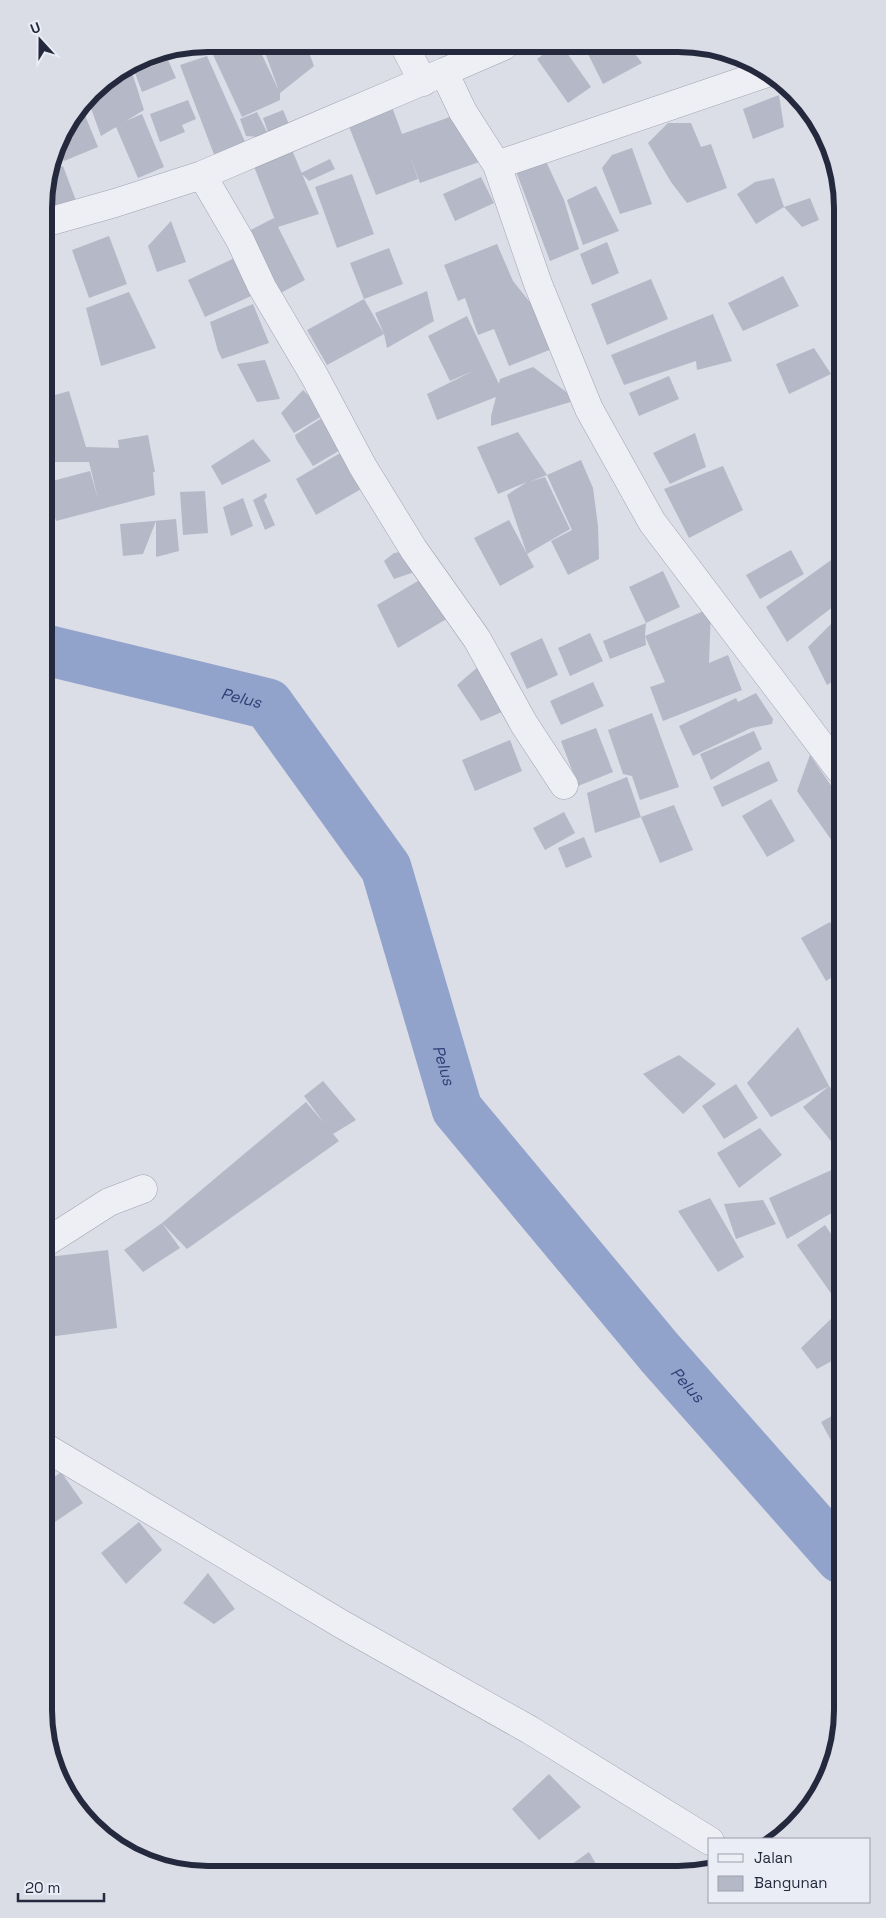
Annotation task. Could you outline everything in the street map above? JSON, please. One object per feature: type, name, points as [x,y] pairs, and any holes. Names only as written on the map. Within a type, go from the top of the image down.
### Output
[{"type":"street","points":[[53,221],[115,204],[202,175],[490,52]]},
{"type":"street","points":[[411,53],[464,112],[497,165],[538,284],[589,409],[652,522],[834,762]]},
{"type":"street","points":[[497,165],[758,76]]},
{"type":"street","points":[[202,175],[240,240],[262,287],[310,369],[363,467],[414,550],[478,639],[524,724],[564,784]]},
{"type":"street","points":[[52,1238],[110,1202],[143,1189]]},
{"type":"street","points":[[52,1451],[343,1625],[530,1730],[708,1839]]},
{"type":"building","points":[[449,52],[463,52],[455,60]]},
{"type":"building","points":[[546,52],[566,52],[591,87],[568,103],[537,59]]},
{"type":"building","points":[[587,52],[634,52],[642,63],[603,84]]},
{"type":"building","points":[[212,53],[261,53],[279,91],[265,53],[309,53],[314,66],[280,93],[280,100],[242,117]]},
{"type":"building","points":[[207,56],[246,144],[215,157],[180,65]]},
{"type":"building","points":[[168,60],[176,78],[142,92],[135,73]]},
{"type":"building","points":[[132,73],[144,110],[126,121],[142,114],[164,167],[138,178],[116,127],[101,136],[90,107],[106,91]]},
{"type":"building","points":[[779,95],[784,127],[753,139],[743,109]]},
{"type":"building","points":[[188,100],[196,119],[182,125],[185,132],[160,142],[150,114]]},
{"type":"building","points":[[392,107],[402,134],[461,113],[479,162],[420,183],[409,153],[418,179],[376,195],[348,124]]},
{"type":"building","points":[[283,110],[291,129],[270,138],[263,118]]},
{"type":"building","points":[[257,112],[270,138],[246,136],[240,119]]},
{"type":"building","points":[[85,114],[98,147],[64,161],[62,156],[64,149],[73,131]]},
{"type":"building","points":[[668,123],[691,123],[701,147],[711,144],[727,188],[687,203],[671,182],[648,143]]},
{"type":"building","points":[[632,148],[652,204],[620,214],[602,168],[612,155]]},
{"type":"building","points":[[292,150],[319,214],[278,227],[305,280],[275,296],[243,234],[274,218],[277,225],[253,164]]},
{"type":"building","points":[[543,155],[564,200],[579,249],[550,261],[514,166]]},
{"type":"building","points":[[330,159],[335,169],[309,181],[301,173]]},
{"type":"building","points":[[63,166],[78,206],[55,209],[53,198],[58,168]]},
{"type":"building","points":[[352,174],[374,234],[337,248],[315,187]]},
{"type":"building","points":[[481,177],[494,203],[455,221],[443,194]]},
{"type":"building","points":[[774,178],[784,207],[756,224],[737,194],[755,182]]},
{"type":"building","points":[[596,186],[619,231],[583,245],[567,200]]},
{"type":"building","points":[[810,198],[819,220],[802,227],[784,207]]},
{"type":"building","points":[[171,221],[186,262],[157,272],[148,246]]},
{"type":"building","points":[[109,236],[127,284],[89,298],[72,250]]},
{"type":"building","points":[[607,242],[619,273],[592,285],[580,254]]},
{"type":"building","points":[[497,244],[513,281],[537,311],[552,349],[509,366],[494,329],[478,335],[465,298],[458,301],[444,265]]},
{"type":"building","points":[[389,248],[403,284],[364,299],[350,263]]},
{"type":"building","points":[[243,254],[260,292],[205,317],[188,280]]},
{"type":"building","points":[[783,276],[799,306],[743,331],[728,303]]},
{"type":"building","points":[[651,279],[668,319],[607,345],[591,304]]},
{"type":"building","points":[[427,291],[434,321],[387,348],[384,334],[375,313]]},
{"type":"building","points":[[129,292],[156,348],[101,366],[86,308]]},
{"type":"building","points":[[364,299],[384,334],[327,365],[307,330]]},
{"type":"building","points":[[253,304],[269,343],[222,359],[210,322]]},
{"type":"building","points":[[713,314],[732,361],[697,370],[696,361],[624,385],[611,355]]},
{"type":"building","points":[[467,316],[499,384],[500,379],[533,367],[577,400],[491,426],[491,416],[496,397],[437,420],[427,394],[473,371],[450,381],[428,336]]},
{"type":"building","points":[[814,348],[831,374],[789,394],[776,364]]},
{"type":"building","points":[[265,360],[280,399],[257,402],[237,364]]},
{"type":"building","points":[[669,376],[679,399],[639,416],[629,393]]},
{"type":"building","points":[[303,390],[327,413],[294,433],[281,413]]},
{"type":"building","points":[[69,391],[86,447],[119,448],[118,440],[148,435],[155,472],[153,472],[155,495],[56,521],[53,510],[53,481],[90,471],[98,499],[89,462],[53,462],[53,396]]},
{"type":"building","points":[[325,416],[342,449],[313,466],[295,435]]},
{"type":"building","points":[[518,432],[547,475],[529,482],[545,477],[570,529],[527,554],[507,495],[527,482],[498,494],[477,447]]},
{"type":"building","points":[[695,433],[706,467],[670,484],[653,453]]},
{"type":"building","points":[[253,439],[271,461],[222,485],[211,466]]},
{"type":"building","points":[[347,449],[368,485],[316,515],[296,479]]},
{"type":"building","points":[[581,460],[593,488],[598,526],[599,559],[568,575],[551,541],[572,530],[547,475]]},
{"type":"building","points":[[723,466],[743,510],[689,538],[664,489]]},
{"type":"building","points":[[205,491],[208,533],[183,535],[180,492]]},
{"type":"building","points":[[266,493],[267,497],[264,500],[275,525],[265,530],[253,500]]},
{"type":"building","points":[[243,498],[253,526],[231,536],[223,507]]},
{"type":"building","points":[[176,519],[179,551],[156,557],[156,521],[143,554],[123,556],[120,524]]},
{"type":"building","points":[[509,520],[534,567],[500,586],[474,538]]},
{"type":"building","points":[[791,550],[804,574],[760,599],[746,575]]},
{"type":"building","points":[[407,551],[420,570],[394,579],[384,561],[394,553]]},
{"type":"building","points":[[834,558],[834,606],[787,642],[766,607]]},
{"type":"building","points":[[663,571],[680,607],[646,623],[629,587]]},
{"type":"building","points":[[423,578],[453,615],[398,648],[377,605]]},
{"type":"building","points":[[711,608],[709,663],[728,655],[742,690],[663,721],[650,687],[665,682],[645,636]]},
{"type":"building","points":[[834,621],[834,681],[827,685],[808,647]]},
{"type":"building","points":[[646,623],[646,645],[610,659],[603,641]]},
{"type":"building","points":[[590,633],[603,661],[570,676],[558,648]]},
{"type":"building","points":[[542,638],[558,675],[527,689],[510,653]]},
{"type":"building","points":[[479,666],[502,712],[481,721],[457,685]]},
{"type":"building","points":[[593,682],[604,706],[561,725],[550,701]]},
{"type":"building","points":[[756,693],[773,719],[772,724],[751,728],[693,756],[679,726],[736,698],[738,702]]},
{"type":"building","points":[[652,713],[679,787],[640,800],[632,776],[623,774],[608,730]]},
{"type":"building","points":[[596,728],[613,772],[578,786],[561,741]]},
{"type":"building","points":[[754,731],[762,749],[711,780],[700,754]]},
{"type":"building","points":[[510,740],[522,771],[475,791],[462,760]]},
{"type":"building","points":[[810,755],[834,789],[834,843],[797,791]]},
{"type":"building","points":[[769,761],[778,781],[722,807],[713,787]]},
{"type":"building","points":[[627,777],[641,817],[595,833],[587,793]]},
{"type":"building","points":[[771,799],[795,841],[767,857],[742,816]]},
{"type":"building","points":[[674,805],[693,850],[660,863],[641,817]]},
{"type":"building","points":[[564,812],[575,833],[545,850],[533,828]]},
{"type":"building","points":[[584,837],[592,857],[566,868],[558,848]]},
{"type":"building","points":[[830,922],[834,929],[833,976],[826,981],[801,938]]},
{"type":"building","points":[[798,1027],[829,1086],[771,1117],[747,1083]]},
{"type":"building","points":[[679,1055],[716,1084],[683,1114],[643,1074]]},
{"type":"building","points":[[323,1081],[356,1120],[333,1134],[339,1141],[187,1249],[162,1223],[306,1102],[324,1123],[304,1096]]},
{"type":"building","points":[[736,1084],[758,1118],[724,1139],[702,1106]]},
{"type":"building","points":[[829,1086],[833,1091],[833,1139],[831,1141],[803,1107]]},
{"type":"building","points":[[760,1128],[782,1155],[739,1188],[717,1153]]},
{"type":"building","points":[[833,1169],[833,1212],[787,1239],[769,1198]]},
{"type":"building","points":[[710,1198],[744,1257],[718,1272],[678,1211]]},
{"type":"building","points":[[763,1200],[776,1224],[736,1239],[724,1204]]},
{"type":"building","points":[[162,1223],[180,1248],[143,1272],[124,1250]]},
{"type":"building","points":[[825,1225],[833,1237],[833,1297],[797,1245]]},
{"type":"building","points":[[108,1250],[117,1328],[52,1336],[52,1256]]},
{"type":"building","points":[[833,1317],[833,1360],[817,1369],[801,1348]]},
{"type":"building","points":[[833,1415],[833,1445],[821,1422]]},
{"type":"building","points":[[61,1472],[83,1503],[52,1524],[52,1479]]},
{"type":"building","points":[[139,1522],[162,1550],[126,1584],[101,1553]]},
{"type":"building","points":[[208,1573],[235,1609],[214,1624],[183,1603]]},
{"type":"building","points":[[549,1774],[581,1807],[539,1840],[512,1809]]},
{"type":"building","points":[[589,1852],[597,1866],[569,1866]]},
{"type":"waterway","name":"Pelus","points":[[53,652],[268,704],[386,868],[457,1109],[660,1353],[833,1549]]}]
